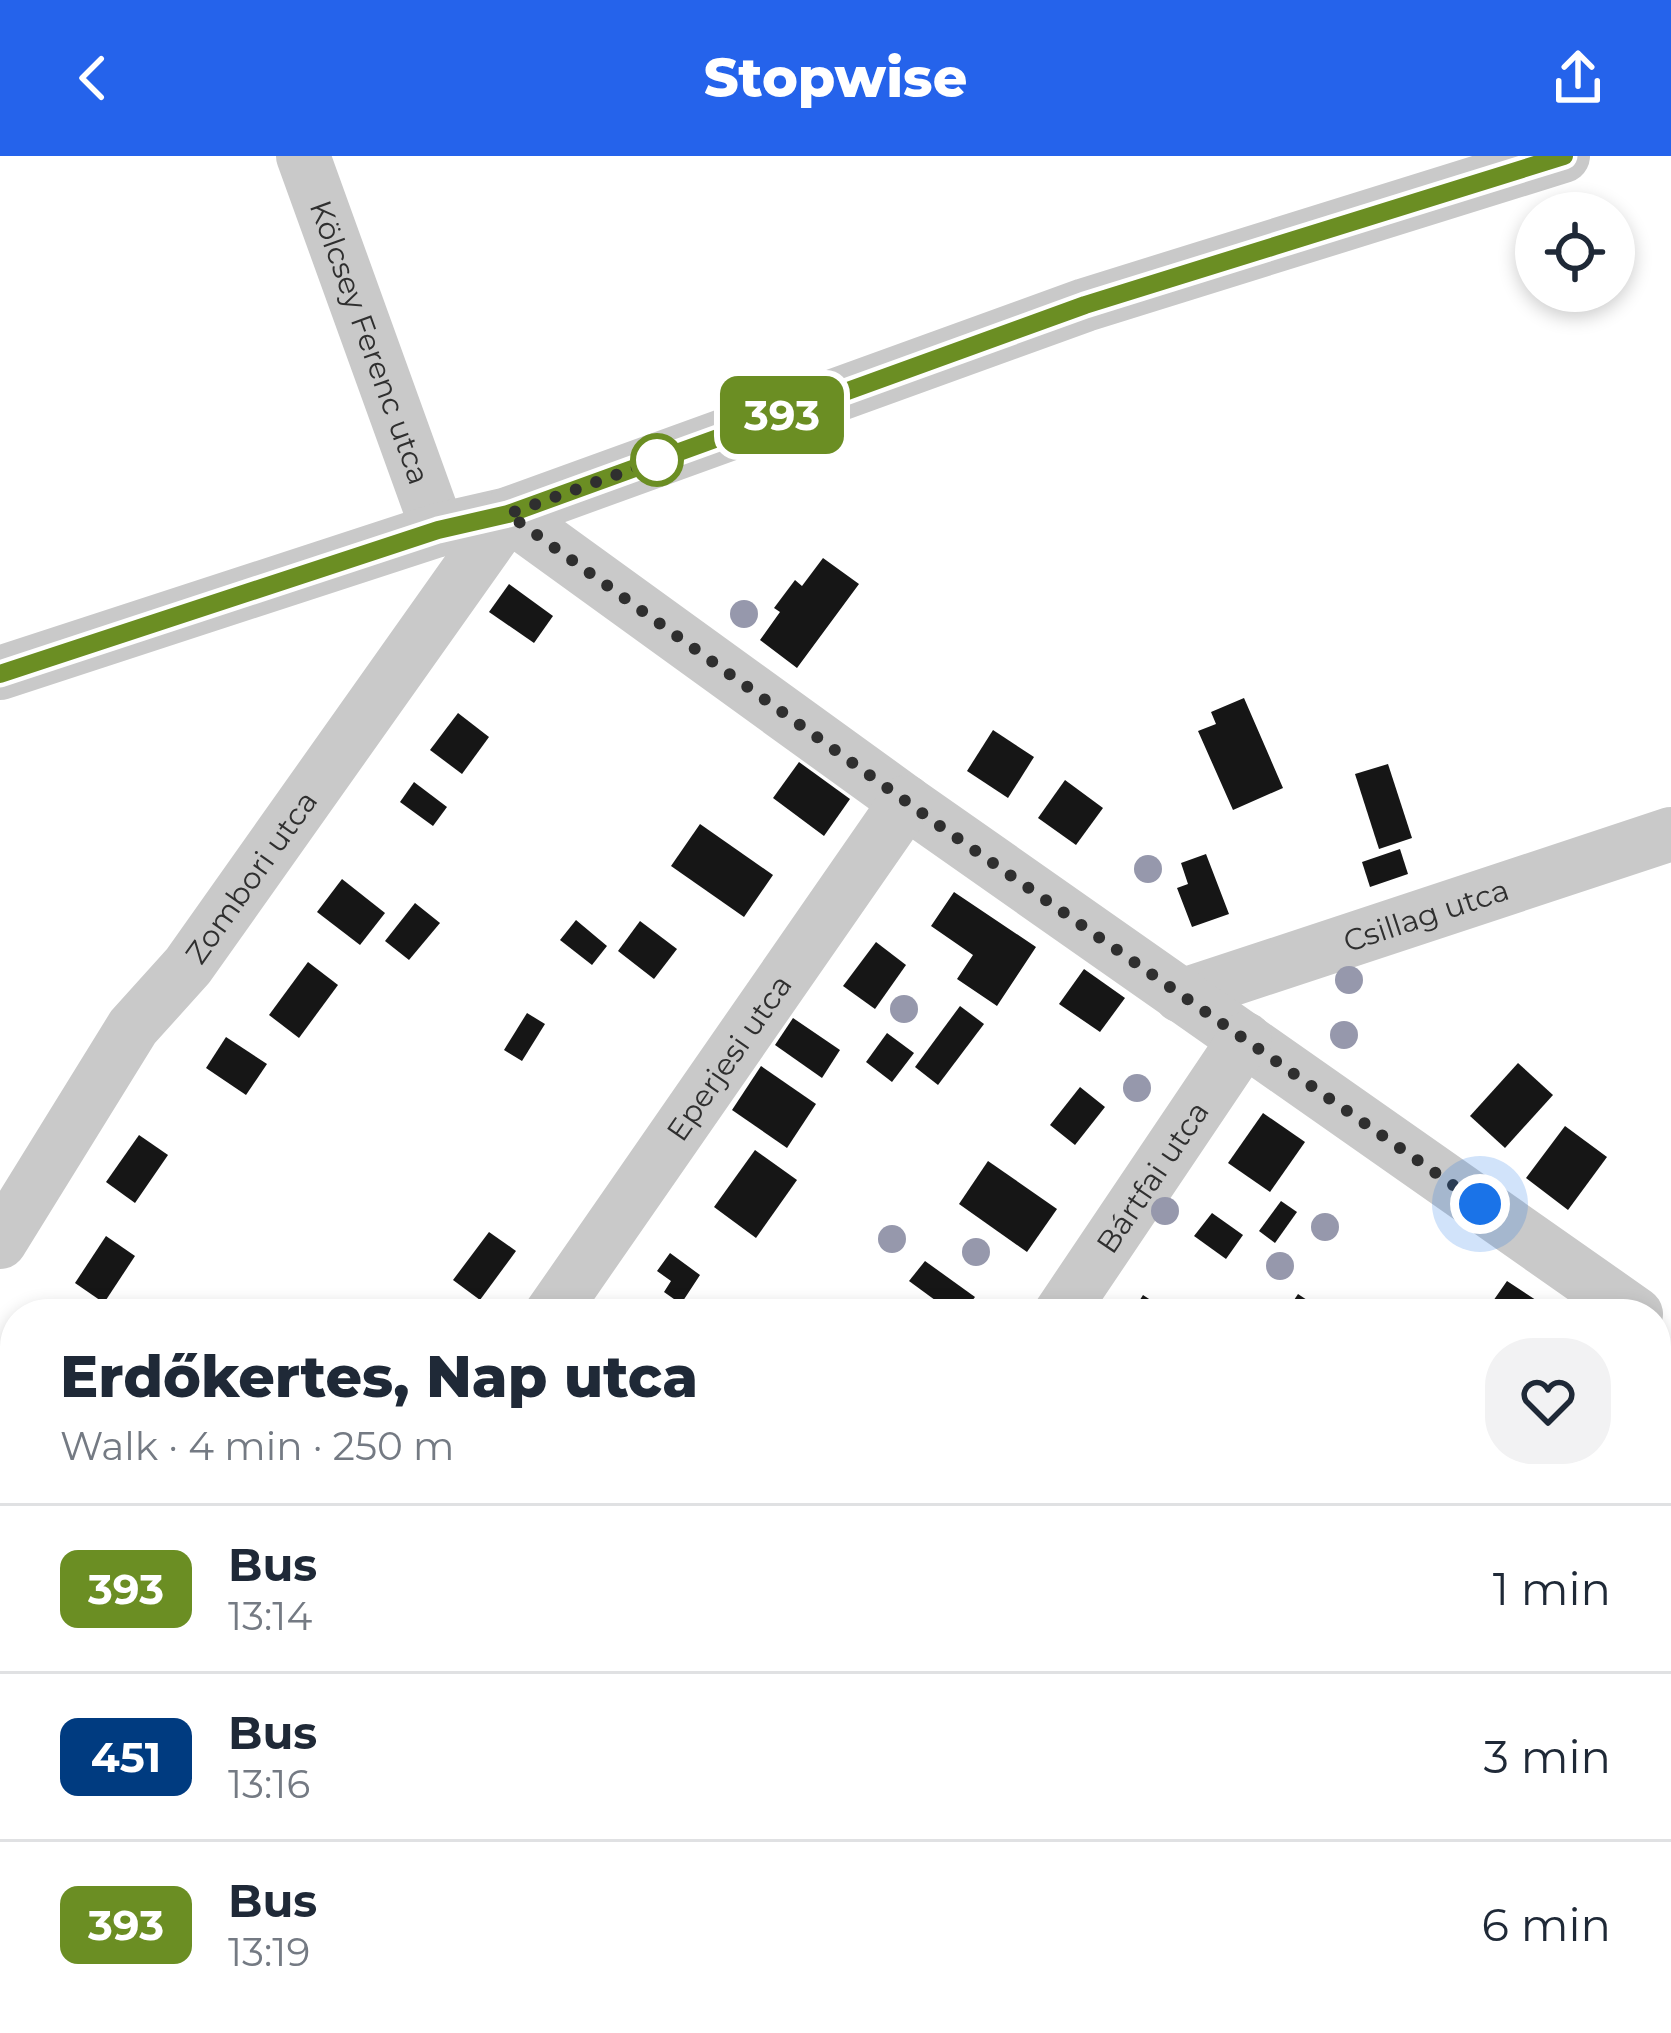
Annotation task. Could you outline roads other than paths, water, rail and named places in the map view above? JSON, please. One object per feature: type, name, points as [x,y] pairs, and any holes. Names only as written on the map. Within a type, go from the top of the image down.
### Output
[{"type":"street","name":"Kölcsey Ferenc utca","points":[[303,156],[438,530]]},
{"type":"street","points":[[0,674],[438,530],[508,514],[1085,305],[1547,159]]},
{"type":"street","points":[[508,514],[906,802],[1615,1299]]},
{"type":"street","name":"Zombori utca","points":[[0,1242],[134,1027],[188,966],[508,514]]},
{"type":"street","name":"Eperjesi utca","points":[[561,1299],[906,802]]},
{"type":"street","name":"Csillag utca","points":[[1181,996],[1671,834]]},
{"type":"street","name":"Bártfai utca","points":[[1070,1299],[1245,1039]]}]
